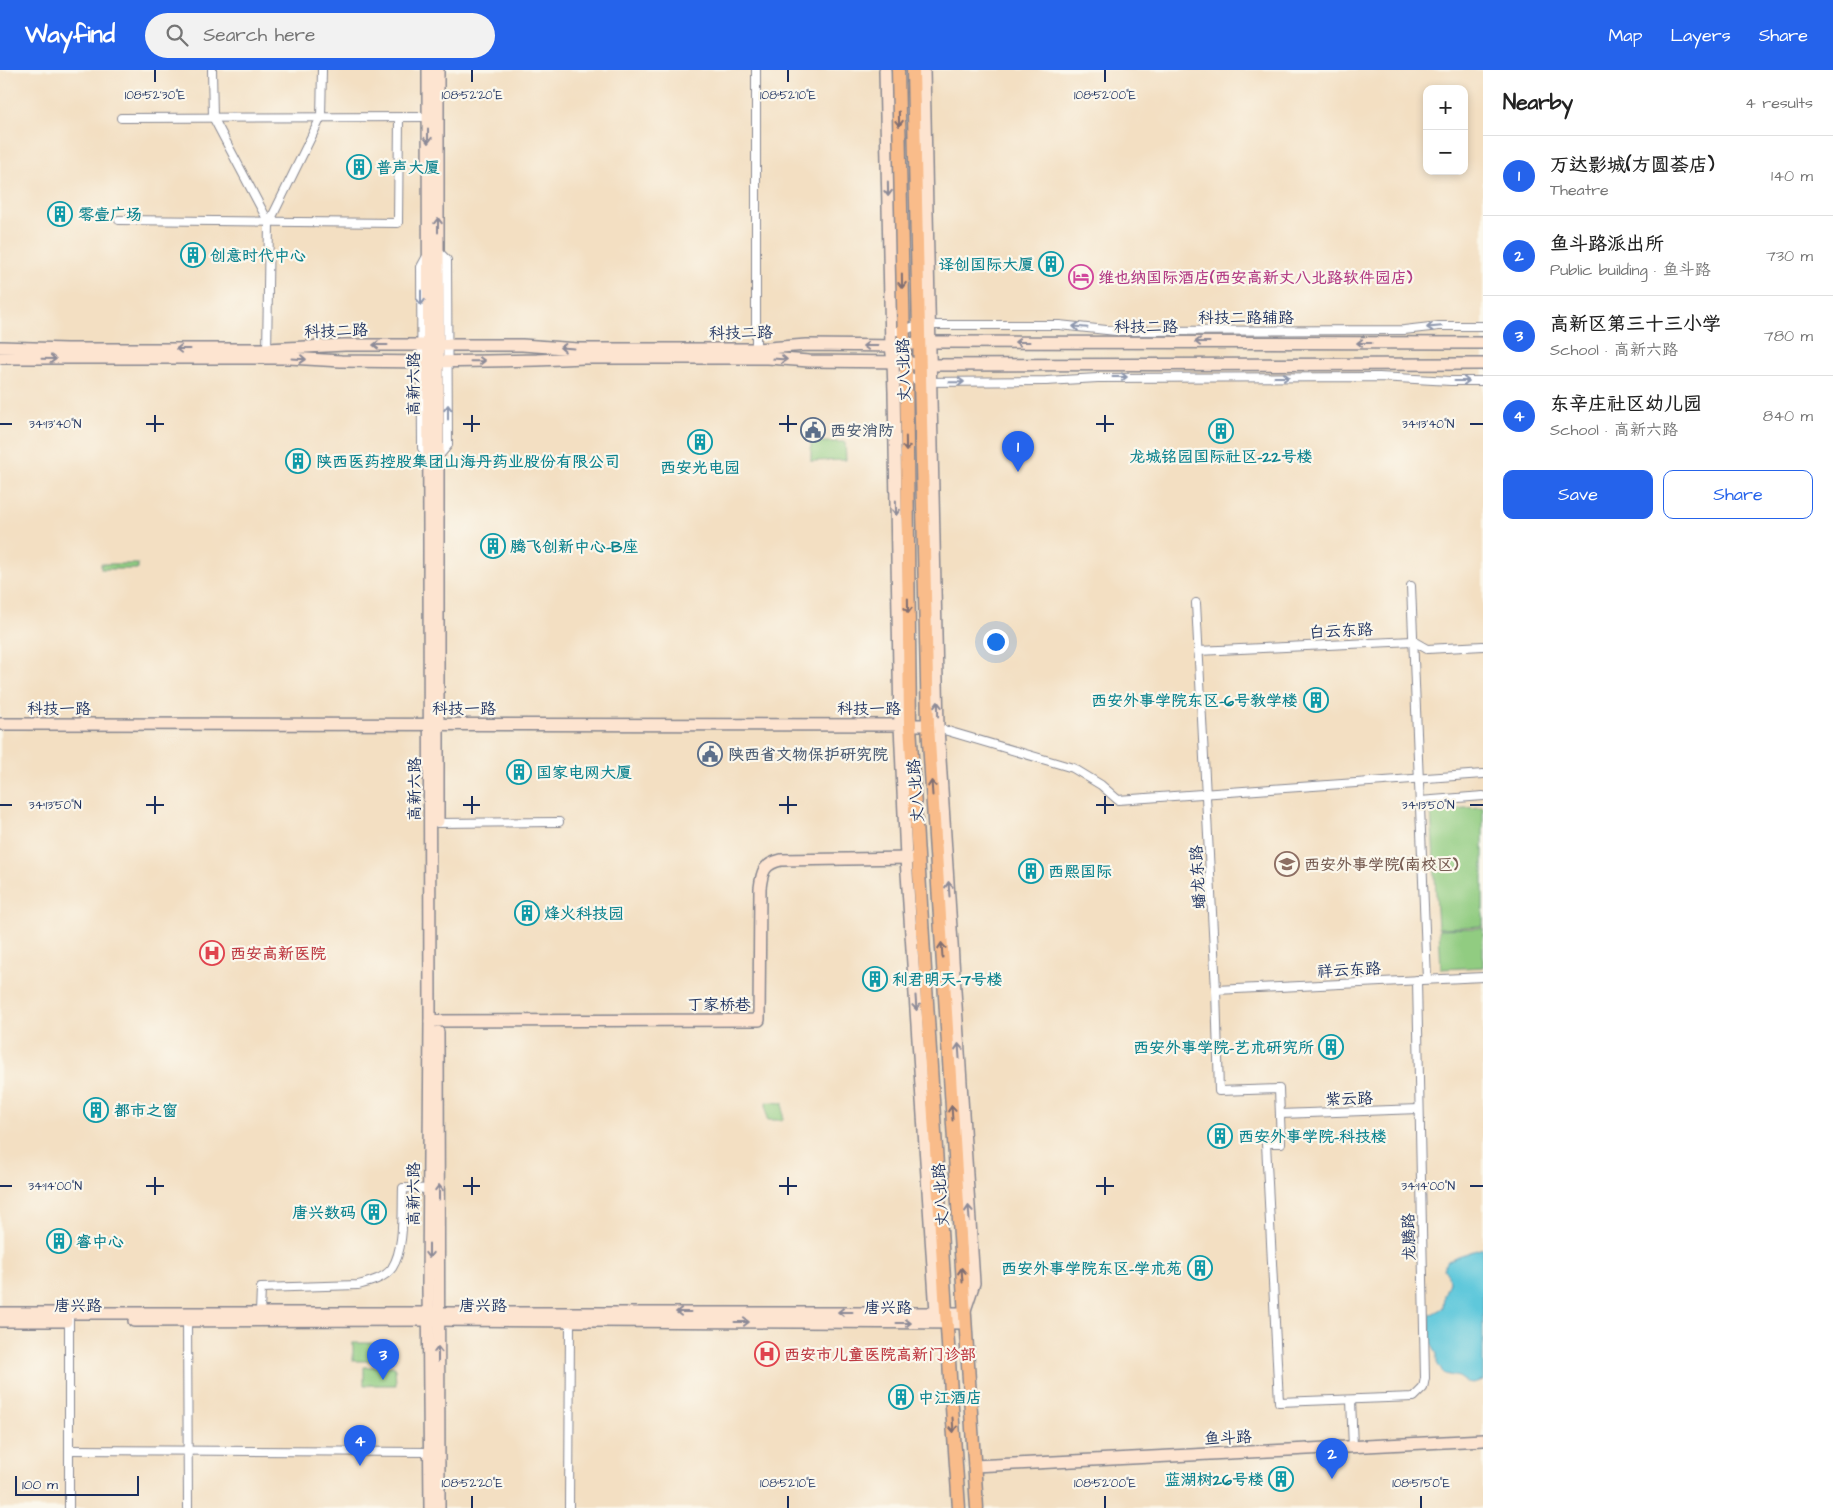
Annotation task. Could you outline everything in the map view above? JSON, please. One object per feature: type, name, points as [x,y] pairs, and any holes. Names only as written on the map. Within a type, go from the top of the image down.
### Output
[{"type":"main road","name":"丈八北路","points":[[898,70],[897,346],[900,367],[905,725],[912,858],[943,1316],[959,1508]]},
{"type":"main road","name":"丈八北路","points":[[913,70],[926,382],[933,727],[964,1318],[977,1508]]},
{"type":"street","points":[[212,70],[213,117],[268,223]]},
{"type":"street","points":[[267,354],[268,223],[321,117],[322,70]]},
{"type":"street","name":"高新六路","points":[[428,70],[433,117],[434,251],[434,1316],[430,1508]]},
{"type":"street","name":"高新六路","points":[[433,117],[438,70]]},
{"type":"street","points":[[756,70],[756,349]]},
{"type":"street","points":[[885,70],[897,331]]},
{"type":"street","points":[[924,70],[924,325]]},
{"type":"street","points":[[121,118],[433,117]]},
{"type":"street","points":[[119,220],[398,224],[399,118]]},
{"type":"street","points":[[434,251],[447,260],[434,345],[434,362],[448,445],[434,458]]},
{"type":"street","name":"科技二路辅路","points":[[897,331],[924,325],[1059,325],[1116,331],[1404,330],[1440,326],[1483,326]]},
{"type":"street","name":"科技二路","points":[[0,358],[267,354],[345,345],[522,345],[578,349],[756,349],[806,346],[897,346],[924,342],[1483,343]]},
{"type":"street","name":"科技二路","points":[[0,347],[267,354],[434,362],[584,358],[768,358],[900,367],[925,365],[1483,364]]},
{"type":"street","points":[[900,367],[926,382],[1046,381],[1098,378],[1360,377],[1483,381]]},
{"type":"street","points":[[1410,586],[1420,778],[1427,979]]},
{"type":"street","name":"蟠龙东路","points":[[1196,603],[1216,990],[1219,1091],[1278,1089],[1280,1114]]},
{"type":"street","name":"白云东路","points":[[1198,650],[1413,641],[1427,648],[1483,646]]},
{"type":"street","name":"科技一路","points":[[0,724],[905,725],[933,727]]},
{"type":"street","name":"高新六路","points":[[434,724],[438,822],[429,1189],[438,1508]]},
{"type":"street","points":[[933,727],[1073,768],[1101,784],[1118,800],[1483,774]]},
{"type":"street","points":[[1420,801],[1483,796]]},
{"type":"street","points":[[438,822],[559,822]]},
{"type":"street","name":"丁家桥巷","points":[[434,1021],[759,1020],[760,888],[765,867],[770,862],[781,860],[912,858]]},
{"type":"street","name":"祥云东路","points":[[1216,990],[1483,977]]},
{"type":"street","name":"龙腾路","points":[[1351,1400],[1414,1397],[1422,1388],[1425,1378],[1417,980]]},
{"type":"street","name":"紫云路","points":[[1280,1114],[1419,1109]]},
{"type":"street","points":[[1280,1114],[1281,1143],[1266,1143],[1279,1402],[1351,1400],[1353,1447]]},
{"type":"street","points":[[260,1313],[261,1288],[358,1285],[383,1276],[392,1269],[399,1253],[403,1188],[429,1189]]},
{"type":"street","name":"唐兴路","points":[[0,1313],[69,1317],[186,1318],[943,1316],[964,1318]]},
{"type":"street","name":"唐兴路","points":[[186,1318],[260,1313],[570,1321],[943,1316]]},
{"type":"street","points":[[69,1317],[69,1508]]},
{"type":"street","name":"唐兴路","points":[[0,1321],[69,1317]]},
{"type":"street","points":[[186,1318],[188,1508]]},
{"type":"street","points":[[569,1508],[570,1321]]},
{"type":"street","name":"鱼斗路","points":[[974,1466],[1483,1440]]},
{"type":"street","points":[[69,1450],[430,1452]]},
{"type":"green space","points":[[811,442],[845,442],[846,460],[811,461]]},
{"type":"green space","points":[[101,564],[138,564],[138,569],[101,569]]},
{"type":"green space","points":[[1483,807],[1483,926],[1438,928],[1431,810]]},
{"type":"green space","points":[[1483,928],[1483,967],[1441,969],[1439,929]]},
{"type":"green space","points":[[766,1102],[783,1103],[783,1120],[767,1120]]},
{"type":"green space","points":[[353,1343],[390,1343],[390,1361],[353,1361]]},
{"type":"green space","points":[[395,1366],[396,1385],[364,1385],[364,1367]]},
{"type":"water","points":[[1483,1248],[1483,1380],[1473,1383],[1445,1374],[1441,1370],[1437,1363],[1437,1354],[1430,1342],[1430,1315],[1443,1307],[1444,1295],[1449,1282],[1448,1275],[1444,1269],[1446,1262]]},
{"type":"place","name":"普声大厦","points":[[359,167]]},
{"type":"place","name":"零壹广场","points":[[60,214]]},
{"type":"place","name":"创意时代中心","points":[[193,255]]},
{"type":"place","name":"译创国际大厦","points":[[1051,264]]},
{"type":"place","name":"维也纳国际酒店(西安高新丈八北路软件园店)","points":[[1081,277]]},
{"type":"place","name":"西安消防","points":[[813,430]]},
{"type":"place","name":"龙城铭园国际社区-22号楼","points":[[1221,431]]},
{"type":"place","name":"西安光电园","points":[[700,442]]},
{"type":"place","name":"陕西医药控股集团山海丹药业股份有限公司","points":[[298,461]]},
{"type":"place","name":"万达影城(方圆荟店)","points":[[1018,472]]},
{"type":"place","name":"腾飞创新中心-B座","points":[[493,546]]},
{"type":"place","name":"西安外事学院东区-6号教学楼","points":[[1316,700]]},
{"type":"place","name":"陕西省文物保护研究院","points":[[710,754]]},
{"type":"place","name":"国家电网大厦","points":[[519,772]]},
{"type":"place","name":"西安外事学院(南校区)","points":[[1287,864]]},
{"type":"place","name":"西熙国际","points":[[1031,871]]},
{"type":"place","name":"烽火科技园","points":[[527,913]]},
{"type":"place","name":"西安高新医院","points":[[212,953]]},
{"type":"place","name":"利君明天-7号楼","points":[[875,979]]},
{"type":"place","name":"西安外事学院-艺术研究所","points":[[1331,1047]]},
{"type":"place","name":"都市之窗","points":[[96,1110]]},
{"type":"place","name":"西安外事学院-科技楼","points":[[1220,1136]]},
{"type":"place","name":"唐兴数码","points":[[374,1212]]},
{"type":"place","name":"睿中心","points":[[59,1241]]},
{"type":"place","name":"西安外事学院东区-学术苑","points":[[1200,1268]]},
{"type":"place","name":"西安市儿童医院高新门诊部","points":[[767,1354]]},
{"type":"place","name":"高新区第三十三小学","points":[[383,1380]]},
{"type":"place","name":"中江酒店","points":[[901,1397]]},
{"type":"place","name":"东辛庄社区幼儿园","points":[[360,1466]]},
{"type":"place","name":"蓝湖树26号楼","points":[[1281,1479]]},
{"type":"place","name":"鱼斗路派出所","points":[[1332,1479]]}]
